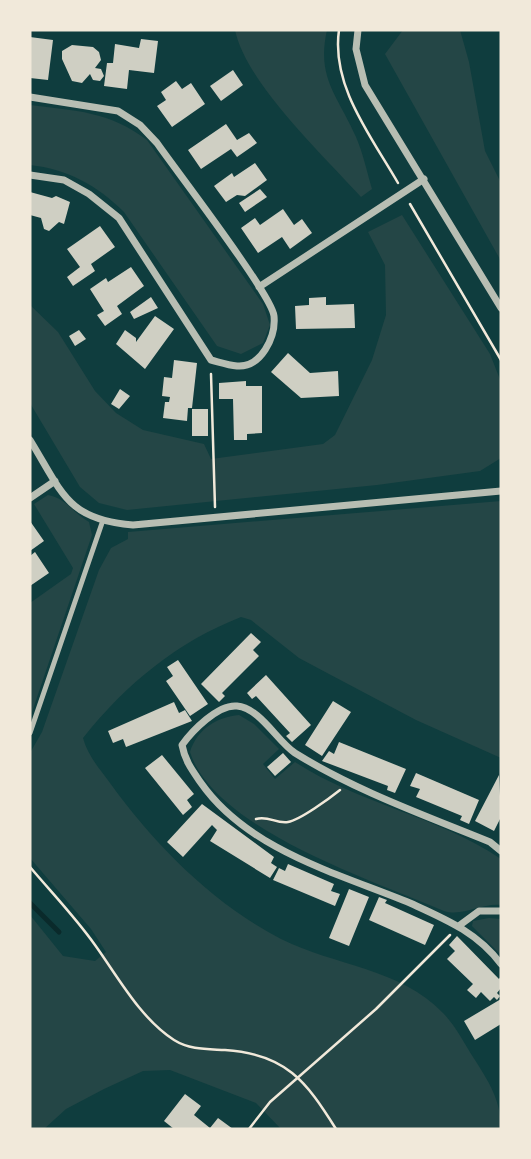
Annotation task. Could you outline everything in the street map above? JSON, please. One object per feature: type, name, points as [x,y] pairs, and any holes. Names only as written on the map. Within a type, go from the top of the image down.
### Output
[{"type":"street","points":[[358,30],[356,50],[365,85],[501,308]]},
{"type":"street","points":[[30,97],[118,111],[140,125],[157,143],[259,287],[274,314],[272,337],[263,355],[240,367],[211,360],[119,218],[89,194],[64,180],[30,175]]},
{"type":"street","points":[[259,287],[424,178]]},
{"type":"street","points":[[30,440],[77,510],[103,523],[133,525],[501,491]]},
{"type":"street","points":[[30,498],[55,481]]},
{"type":"street","points":[[501,851],[490,842],[348,783],[291,750],[250,710],[238,706],[225,708],[190,735],[183,745],[184,759],[208,793],[243,828],[274,846],[460,925],[501,964]]},
{"type":"street","points":[[460,925],[479,911],[501,911]]},
{"type":"lane","points":[[30,733],[103,523]]},
{"type":"path","points":[[211,360],[215,518]]},
{"type":"path","points":[[243,828],[258,818],[289,822],[348,783]]},
{"type":"path","points":[[30,867],[96,946],[112,972],[172,1039],[192,1049],[261,1054],[298,1076],[315,1095],[336,1129]]},
{"type":"path","points":[[249,1129],[270,1102],[376,1009],[460,925]]},
{"type":"shaded area","points":[[235,30],[327,30],[324,61],[327,74],[358,143],[372,189],[361,197],[288,118],[254,73]]},
{"type":"shaded area","points":[[403,30],[460,30],[469,62],[485,151],[501,183],[501,261],[385,54]]},
{"type":"shaded area","points":[[30,105],[92,114],[119,123],[147,140],[263,304],[270,325],[263,343],[241,354],[217,346],[124,212],[81,180],[56,170],[30,165]]},
{"type":"shaded area","points":[[402,215],[490,354],[501,382],[501,458],[480,471],[377,485],[127,510],[99,503],[80,487],[30,403],[30,305],[58,332],[95,391],[116,413],[143,430],[204,444],[211,459],[323,444],[335,435],[372,360],[386,315],[385,265],[368,232]]},
{"type":"shaded area","points":[[48,495],[65,502],[89,522],[92,535],[30,718],[30,603],[71,574],[73,568],[34,504]]},
{"type":"shaded area","points":[[501,501],[501,758],[416,720],[299,658],[251,620],[241,617],[195,639],[154,667],[117,700],[83,738],[94,762],[127,806],[186,871],[208,890],[256,925],[281,939],[407,986],[443,1013],[489,1083],[499,1109],[501,1129],[281,1129],[256,1103],[170,1070],[143,1071],[66,1109],[44,1129],[30,1129],[30,915],[63,956],[95,961],[106,952],[91,929],[30,858],[30,753],[42,732],[99,570],[111,548],[128,539],[128,532]]},
{"type":"shaded area","points":[[239,715],[254,724],[279,749],[263,764],[275,779],[295,762],[345,789],[477,844],[501,859],[501,905],[458,912],[444,911],[300,849],[230,805],[205,780],[190,752],[198,737],[209,726],[223,718]]},
{"type":"shaded area","points":[[501,919],[501,955],[472,926],[473,921]]},
{"type":"building","points":[[30,37],[53,40],[48,80],[30,78]]},
{"type":"building","points":[[141,39],[158,41],[154,73],[129,70],[127,89],[104,86],[107,63],[113,63],[115,44],[139,48]]},
{"type":"building","points":[[72,45],[93,47],[99,52],[101,60],[95,68],[101,69],[104,76],[100,81],[93,80],[90,74],[82,83],[72,81],[62,59],[62,51]]},
{"type":"building","points":[[233,70],[243,85],[221,101],[210,86]]},
{"type":"building","points":[[176,81],[182,89],[191,83],[205,104],[172,127],[157,106],[166,100],[161,92]]},
{"type":"building","points":[[226,124],[237,140],[249,133],[257,143],[237,157],[231,149],[201,169],[188,150]]},
{"type":"building","points":[[255,163],[267,180],[245,196],[237,195],[226,202],[214,186],[232,173],[234,177]]},
{"type":"building","points":[[260,189],[267,197],[245,212],[239,203]]},
{"type":"building","points":[[30,192],[52,198],[56,196],[70,202],[64,224],[59,222],[49,231],[44,229],[41,218],[30,215]]},
{"type":"building","points":[[283,209],[294,225],[302,219],[312,233],[290,249],[282,237],[258,253],[241,228],[255,218],[260,225]]},
{"type":"building","points":[[100,226],[115,247],[91,264],[95,271],[73,286],[67,277],[80,267],[67,249]]},
{"type":"building","points":[[131,267],[144,286],[117,306],[122,314],[105,326],[97,315],[104,311],[90,289],[106,278],[108,282]]},
{"type":"building","points":[[151,297],[158,308],[134,319],[130,312]]},
{"type":"building","points":[[326,297],[326,305],[354,304],[355,328],[296,329],[295,306],[309,305],[309,298]]},
{"type":"building","points":[[155,316],[174,329],[145,369],[116,344],[125,330],[136,338],[136,342]]},
{"type":"building","points":[[79,330],[86,339],[75,346],[69,336]]},
{"type":"building","points":[[288,353],[310,373],[338,371],[339,396],[301,398],[271,372]]},
{"type":"building","points":[[174,360],[197,363],[192,408],[188,408],[187,421],[163,418],[165,402],[169,402],[170,397],[162,396],[164,377],[172,378]]},
{"type":"building","points":[[246,381],[246,386],[262,386],[262,433],[247,434],[247,440],[234,440],[233,399],[219,399],[219,383]]},
{"type":"building","points":[[120,389],[130,396],[119,409],[111,404]]},
{"type":"building","points":[[192,409],[208,409],[208,436],[192,436]]},
{"type":"building","points":[[30,521],[44,541],[30,551]]},
{"type":"building","points":[[35,552],[49,573],[30,586],[30,556]]},
{"type":"building","points":[[251,633],[261,642],[253,650],[259,656],[222,693],[225,696],[219,702],[201,684]]},
{"type":"building","points":[[178,660],[208,704],[190,716],[166,681],[173,676],[167,667]]},
{"type":"building","points":[[266,675],[311,725],[292,742],[286,736],[290,733],[256,696],[252,699],[247,693]]},
{"type":"building","points":[[333,701],[351,712],[322,756],[305,745]]},
{"type":"building","points":[[174,702],[179,713],[185,710],[192,721],[126,747],[123,739],[113,743],[108,731]]},
{"type":"building","points":[[339,742],[406,769],[395,793],[387,790],[388,786],[322,761],[329,751],[334,754]]},
{"type":"building","points":[[283,753],[291,762],[275,776],[267,767]]},
{"type":"building","points":[[162,755],[194,794],[187,800],[192,807],[183,815],[145,768]]},
{"type":"building","points":[[416,773],[479,800],[469,824],[460,820],[462,816],[416,797],[420,789],[410,786]]},
{"type":"building","points":[[499,775],[501,817],[494,831],[475,821]]},
{"type":"building","points":[[202,804],[274,857],[271,863],[277,867],[270,878],[210,841],[217,830],[212,825],[183,857],[167,842]]},
{"type":"building","points":[[288,864],[334,884],[331,891],[340,894],[335,906],[273,880],[279,868],[285,871]]},
{"type":"building","points":[[349,889],[369,897],[349,946],[329,938]]},
{"type":"building","points":[[379,897],[387,900],[385,903],[434,925],[425,945],[369,920]]},
{"type":"building","points":[[457,936],[499,979],[501,976],[501,988],[497,993],[500,996],[497,1000],[494,997],[490,1001],[481,992],[476,998],[467,990],[473,984],[447,959],[455,951],[449,945]]},
{"type":"building","points":[[501,999],[501,1024],[475,1040],[464,1021]]},
{"type":"building","points":[[185,1094],[201,1106],[194,1115],[210,1128],[218,1118],[233,1129],[174,1129],[164,1121]]},
{"type":"waterway","points":[[30,903],[59,932]]}]
